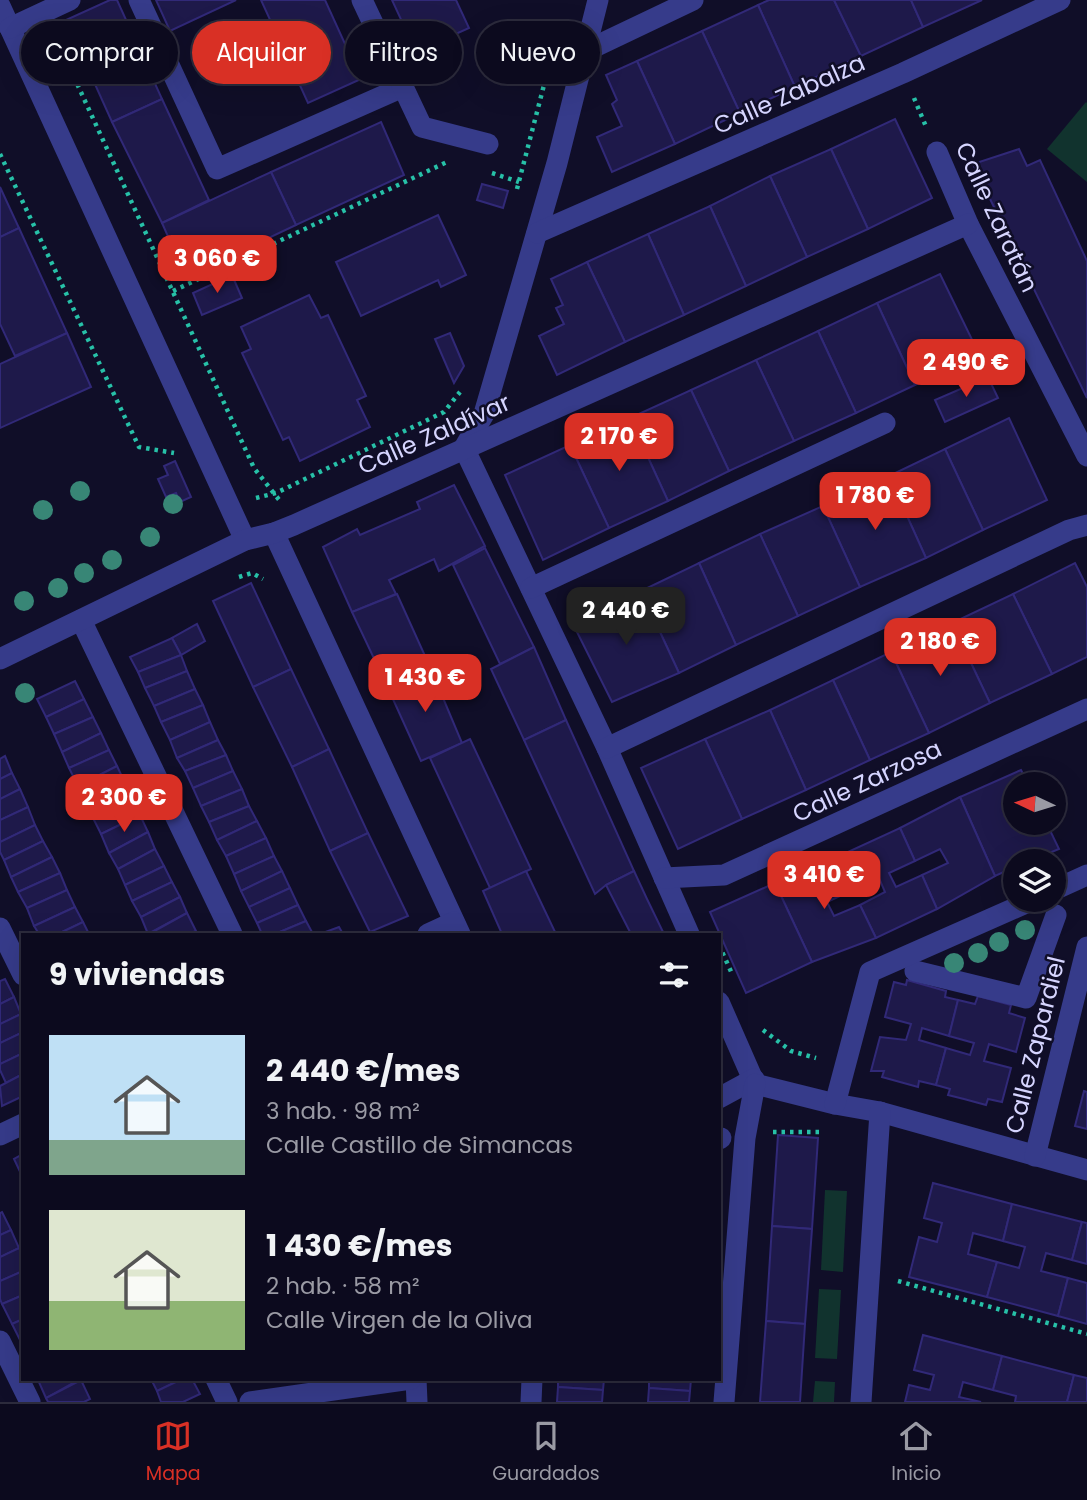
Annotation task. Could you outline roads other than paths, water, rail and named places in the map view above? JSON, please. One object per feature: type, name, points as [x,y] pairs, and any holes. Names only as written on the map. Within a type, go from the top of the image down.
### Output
[{"type":"street","points":[[10,28],[71,0]]},
{"type":"street","points":[[139,0],[217,169],[403,87]]},
{"type":"street","points":[[362,0],[422,127],[488,144]]},
{"type":"street","points":[[593,21],[598,0]]},
{"type":"street","points":[[600,44],[693,0]]},
{"type":"street","name":"Calle Zabalza","points":[[537,233],[903,73],[1060,0]]},
{"type":"street","points":[[0,6],[245,540]]},
{"type":"street","points":[[577,84],[484,414],[464,448],[607,748],[689,933]]},
{"type":"street","name":"Calle Zaratán","points":[[937,152],[968,224],[1087,456]]},
{"type":"street","name":"Calle Zaldívar","points":[[0,659],[245,540],[274,533],[968,224]]},
{"type":"street","points":[[531,588],[885,423]]},
{"type":"street","points":[[607,748],[1069,530],[1087,524]]},
{"type":"street","points":[[274,533],[457,928],[433,933]]},
{"type":"street","points":[[81,620],[232,933]]},
{"type":"street","name":"Calle Zarzosa","points":[[664,878],[724,875],[1087,709]]},
{"type":"street","points":[[1066,885],[1087,875]]},
{"type":"street","points":[[835,1104],[870,972],[1006,912]]},
{"type":"street","points":[[915,971],[1026,998],[1056,915]]},
{"type":"street","points":[[0,928],[21,971]]},
{"type":"street","name":"Calle Zapardiel","points":[[1035,1156],[1082,991],[1087,947]]},
{"type":"street","points":[[721,1006],[755,1081],[727,1245],[724,1402]]},
{"type":"street","points":[[721,1097],[755,1081],[835,1104],[880,1112],[1087,1170]]},
{"type":"street","points":[[861,1402],[880,1112]]},
{"type":"street","points":[[0,1135],[21,1125]]},
{"type":"street","points":[[0,1341],[30,1402]]},
{"type":"street","points":[[217,1381],[227,1402]]},
{"type":"street","points":[[250,1402],[399,1381]]},
{"type":"street","points":[[413,1381],[417,1402]]},
{"type":"street","points":[[531,1402],[532,1381]]}]
